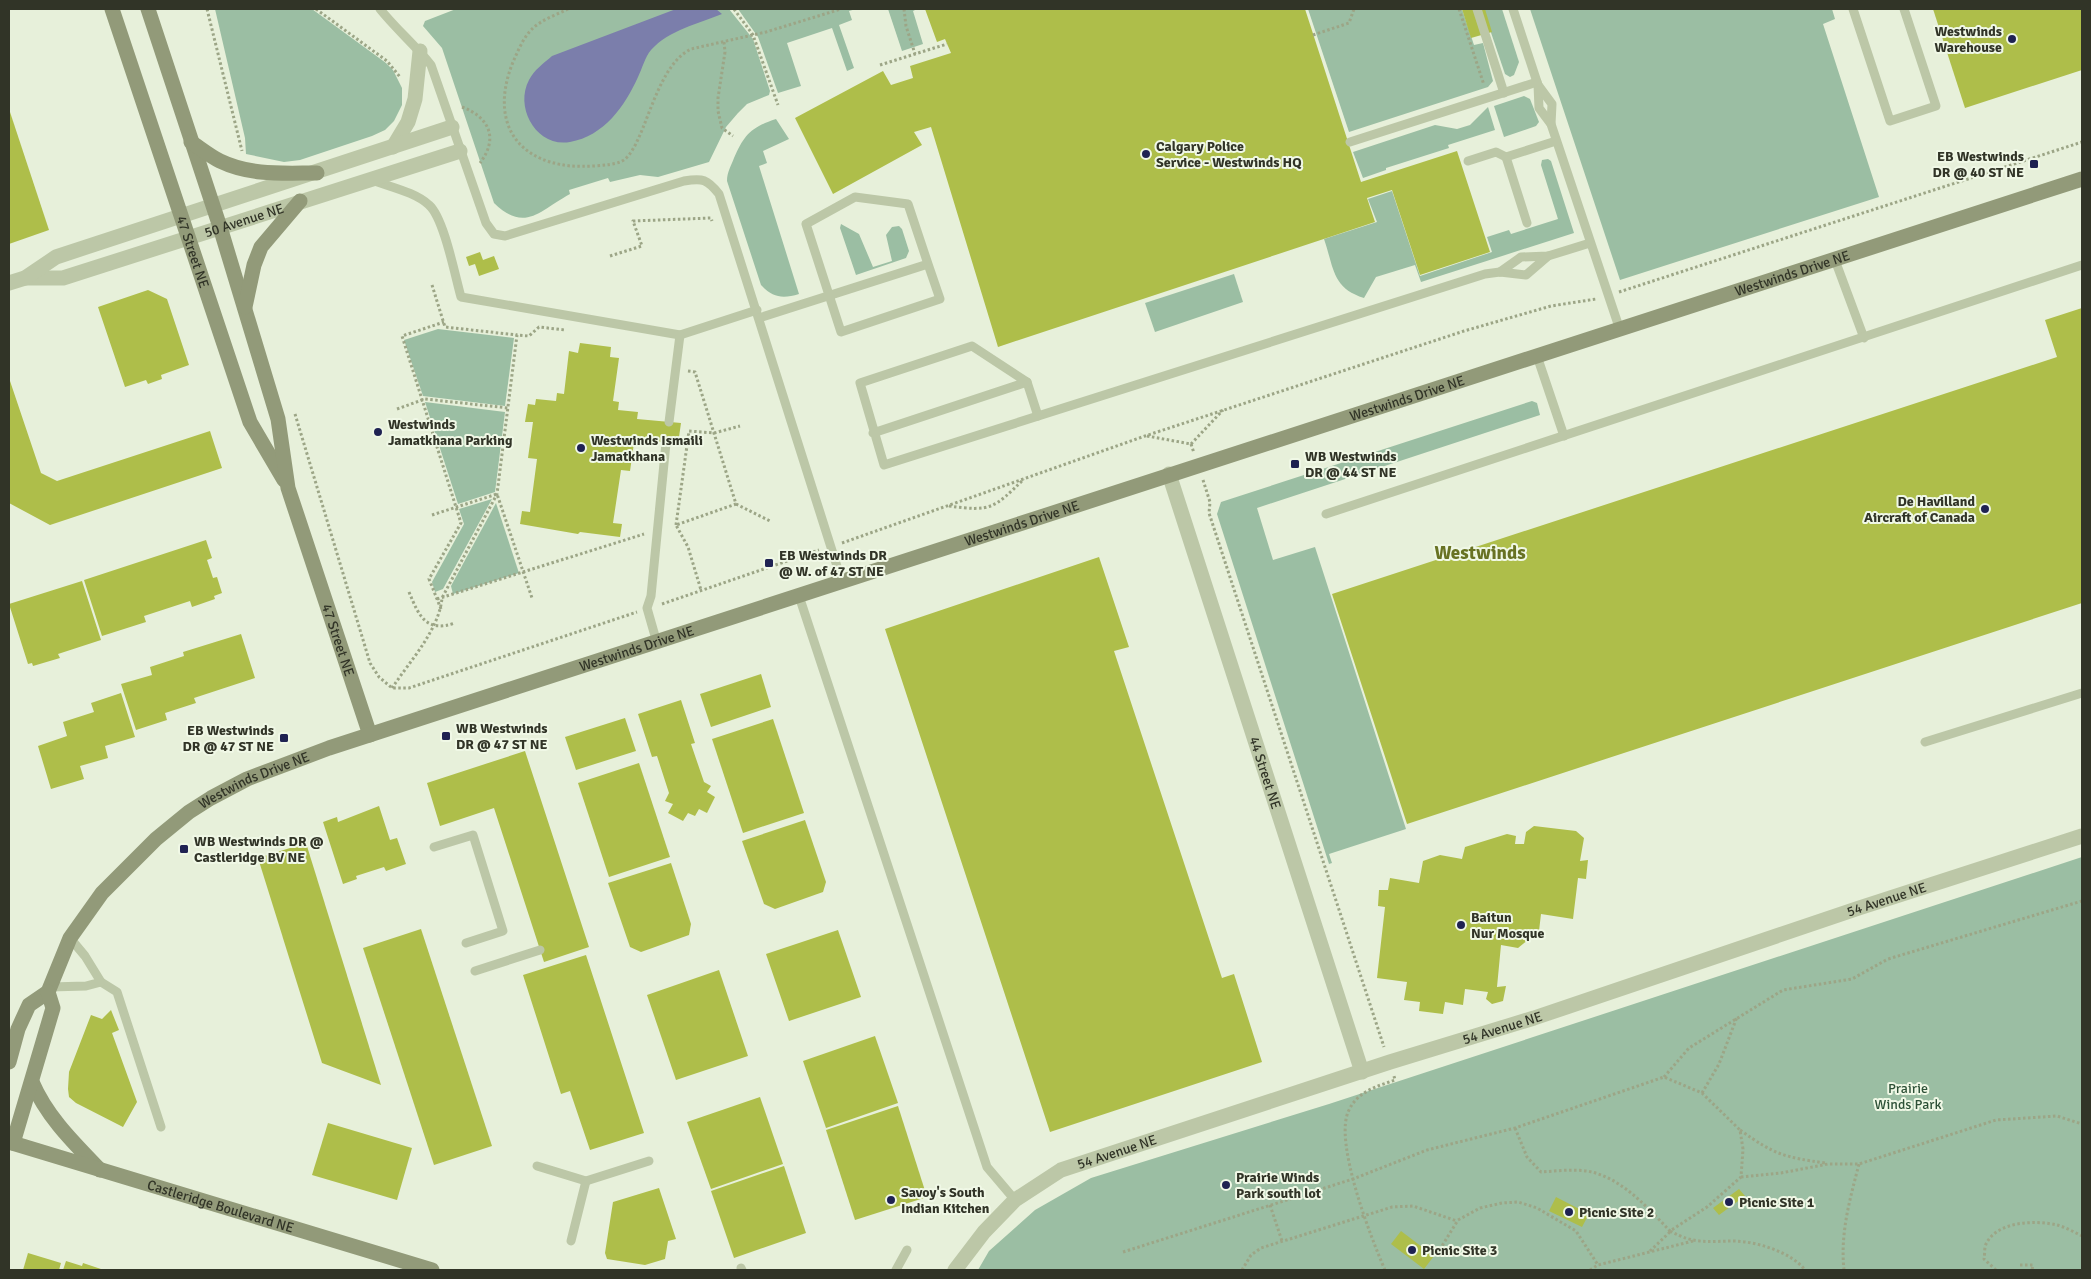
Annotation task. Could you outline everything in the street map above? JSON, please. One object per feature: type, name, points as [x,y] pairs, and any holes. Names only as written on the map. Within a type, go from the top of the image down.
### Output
[{"type":"street","name":"47 Street NE","points":[[112,9],[250,422],[288,488]]},
{"type":"street","name":"47 Street NE","points":[[148,9],[220,227],[278,420],[288,488],[370,735]]},
{"type":"street","points":[[393,147],[408,122],[415,99],[420,51]]},
{"type":"street","name":"50 Avenue NE","points":[[9,283],[25,278],[56,257],[452,128]]},
{"type":"street","points":[[191,142],[220,161],[238,168],[262,173],[317,173]]},
{"type":"street","name":"50 Avenue NE","points":[[25,278],[63,278],[460,151]]},
{"type":"street","name":"Westwinds Drive NE","points":[[11,1143],[32,1082],[53,1008],[49,990],[70,938],[102,893],[156,839],[189,812],[247,779],[329,748],[2082,179]]},
{"type":"street","points":[[245,309],[254,265],[261,247],[300,201]]},
{"type":"street","name":"44 Street NE","points":[[1169,474],[1362,1072]]},
{"type":"street","name":"54 Avenue NE","points":[[955,1270],[984,1232],[1016,1200],[1061,1170],[1390,1062],[1534,1018],[1859,908],[2082,836]]},
{"type":"street","points":[[9,1062],[13,1033],[29,1005],[49,990]]},
{"type":"street","points":[[32,1082],[39,1097],[57,1124],[101,1171]]},
{"type":"street","name":"Castleridge Boulevard NE","points":[[11,1143],[432,1270]]},
{"type":"lane","points":[[380,9],[393,26],[420,51],[431,65],[486,223],[494,234],[500,236],[515,233],[684,181],[698,179],[709,181],[719,194],[842,582]]},
{"type":"lane","points":[[1477,9],[1504,93]]},
{"type":"lane","points":[[1514,9],[1538,84],[1539,108],[1551,124]]},
{"type":"lane","points":[[1853,9],[1890,122],[1936,106],[1904,9]]},
{"type":"lane","points":[[1350,142],[1538,84]]},
{"type":"lane","points":[[1538,84],[1552,104],[1551,124],[1556,141],[1620,330]]},
{"type":"lane","points":[[1468,161],[1496,152],[1506,157],[1556,141]]},
{"type":"lane","points":[[1506,157],[1527,223]]},
{"type":"lane","points":[[369,179],[404,192],[429,205],[440,223],[462,297],[680,335],[829,296],[928,264]]},
{"type":"lane","points":[[856,197],[908,204],[928,264],[940,299],[841,332],[806,224],[856,197]]},
{"type":"lane","points":[[1500,272],[1521,257],[1548,256],[1590,243]]},
{"type":"lane","points":[[1038,416],[1027,382],[972,346],[860,383],[873,433],[884,465],[1486,274],[1500,272],[1526,275],[1548,256]]},
{"type":"lane","points":[[1835,260],[1864,338]]},
{"type":"lane","points":[[1326,514],[2082,265]]},
{"type":"lane","points":[[668,422],[680,335]]},
{"type":"lane","points":[[1537,356],[1564,436]]},
{"type":"lane","points":[[873,433],[1027,382]]},
{"type":"lane","points":[[657,642],[647,608],[651,596],[666,443]]},
{"type":"lane","points":[[799,596],[987,1167],[1016,1200]]},
{"type":"lane","points":[[1925,742],[2082,693]]},
{"type":"lane","points":[[434,847],[473,835],[503,931],[466,943]]},
{"type":"lane","points":[[70,938],[85,956],[101,982],[117,992],[160,1127]]},
{"type":"lane","points":[[475,971],[540,950]]},
{"type":"lane","points":[[49,990],[86,986],[101,982]]},
{"type":"lane","points":[[537,1166],[586,1181],[649,1161]]},
{"type":"lane","points":[[571,1241],[586,1181]]},
{"type":"lane","points":[[896,1270],[907,1250]]},
{"type":"path","points":[[207,9],[243,157]]},
{"type":"path","points":[[316,9],[387,61],[399,74],[401,81]]},
{"type":"path","points":[[568,9],[543,21],[529,32],[511,68],[505,93],[504,114],[512,137],[528,153],[554,163],[583,168],[618,163],[625,159],[639,135],[671,65],[681,54],[691,49],[724,42],[840,9]]},
{"type":"path","points":[[734,9],[753,34],[778,105]]},
{"type":"path","points":[[904,9],[906,26],[915,54]]},
{"type":"path","points":[[1313,34],[1349,23],[1354,9]]},
{"type":"path","points":[[1459,9],[1488,98]]},
{"type":"path","points":[[724,42],[725,52],[718,110],[722,128],[733,136]]},
{"type":"path","points":[[880,65],[947,44]]},
{"type":"path","points":[[462,107],[480,116],[488,131],[490,146],[480,163]]},
{"type":"path","points":[[293,406],[370,663],[379,677],[392,688],[408,688],[947,506],[1145,436],[1464,331],[1551,306],[1608,296],[2082,142]]},
{"type":"path","points":[[610,256],[642,246],[633,221],[711,218],[714,227]]},
{"type":"path","points":[[432,285],[445,327],[529,336],[539,327],[566,330]]},
{"type":"path","points":[[441,610],[429,579],[461,523],[402,336],[444,322]]},
{"type":"path","points":[[392,688],[433,626],[441,610],[442,598],[497,494],[517,335]]},
{"type":"path","points":[[675,369],[695,372],[736,504]]},
{"type":"path","points":[[397,409],[422,400],[508,408]]},
{"type":"path","points":[[1191,444],[1224,410]]},
{"type":"path","points":[[701,590],[688,547],[676,525],[689,431],[714,433],[740,426]]},
{"type":"path","points":[[1145,436],[1191,444]]},
{"type":"path","points":[[1191,444],[1210,502],[1209,513],[1396,1080],[1368,1090],[1357,1098],[1344,1122],[1344,1141],[1353,1179],[1385,1270]]},
{"type":"path","points":[[947,506],[979,510],[998,504],[1026,477]]},
{"type":"path","points":[[432,515],[497,494]]},
{"type":"path","points":[[497,494],[532,598]]},
{"type":"path","points":[[676,525],[736,504],[770,521]]},
{"type":"path","points":[[437,599],[644,534],[645,527]]},
{"type":"path","points":[[409,592],[417,612],[433,626],[445,626],[455,623]]},
{"type":"path","points":[[1123,1252],[1353,1179],[1427,1150],[1515,1128],[1664,1078],[1689,1048],[1783,990],[1852,979],[1888,959],[2082,901]]},
{"type":"path","points":[[1702,1093],[1719,1064],[1737,1017]]},
{"type":"path","points":[[1664,1078],[1702,1093],[1740,1130],[1768,1150],[1784,1157],[1828,1164],[1859,1164],[1996,1120],[2057,1116],[2082,1124]]},
{"type":"path","points":[[1515,1128],[1527,1157],[1541,1172],[1588,1171],[1623,1187],[1644,1204],[1670,1230],[1683,1238],[1703,1243],[1736,1241],[1768,1247],[1797,1260],[1805,1270]]},
{"type":"path","points":[[1740,1130],[1743,1149],[1740,1177]]},
{"type":"path","points":[[1650,1251],[1670,1230],[1707,1207],[1740,1177],[1781,1173],[1828,1164]]},
{"type":"path","points":[[1844,1270],[1842,1252],[1847,1209],[1859,1164]]},
{"type":"path","points":[[1437,1254],[1457,1221],[1480,1208],[1502,1202],[1518,1202],[1537,1208],[1576,1231],[1598,1265]]},
{"type":"path","points":[[1270,1205],[1282,1241]]},
{"type":"path","points":[[1242,1270],[1251,1255],[1261,1248],[1392,1207],[1413,1206],[1457,1221]]},
{"type":"path","points":[[1996,1270],[1984,1260],[1985,1245],[1994,1234],[2010,1226],[2029,1223],[2058,1225],[2082,1236]]},
{"type":"path","points":[[1590,1270],[1598,1265],[1694,1240]]},
{"type":"path","points":[[2020,1265],[2033,1265],[2032,1270]]},
{"type":"green space","points":[[215,9],[312,9],[393,70],[402,88],[402,105],[394,121],[385,130],[372,136],[300,160],[284,162],[246,154],[245,138]]},
{"type":"green space","points":[[456,9],[729,9],[753,39],[770,91],[769,95],[747,104],[738,113],[726,127],[709,162],[658,177],[640,175],[610,182],[608,178],[569,190],[570,194],[532,216],[515,217],[494,203],[442,48],[423,26],[425,21]]},
{"type":"green space","points":[[738,9],[856,9],[849,11],[852,20],[839,25],[854,68],[847,71],[832,28],[787,43],[801,86],[778,93],[758,37]]},
{"type":"green space","points":[[888,9],[917,9],[913,11],[923,44],[902,51]]},
{"type":"green space","points":[[1308,9],[1462,9],[1474,45],[1483,43],[1493,81],[1488,87],[1349,132]]},
{"type":"green space","points":[[1483,9],[1502,9],[1519,62],[1514,75],[1510,77],[1505,74]]},
{"type":"green space","points":[[1530,9],[1832,9],[1835,19],[1823,24],[1879,197],[1620,280]]},
{"type":"green space","points":[[1524,96],[1530,99],[1539,122],[1536,126],[1504,137],[1494,106]]},
{"type":"green space","points":[[1488,107],[1495,130],[1448,145],[1449,148],[1386,168],[1386,170],[1363,178],[1353,152],[1435,125],[1457,129],[1470,125]]},
{"type":"green space","points":[[776,119],[789,139],[763,151],[767,163],[759,166],[799,294],[788,297],[774,295],[761,285],[727,181],[730,166],[745,138],[760,125]]},
{"type":"green space","points":[[1548,159],[1551,161],[1574,233],[1421,282],[1415,265],[1376,277],[1364,298],[1346,289],[1340,283],[1324,239],[1377,222],[1368,199],[1392,191],[1420,276],[1492,252],[1487,237],[1509,230],[1511,234],[1558,219],[1541,165],[1542,160]]},
{"type":"green space","points":[[841,224],[859,234],[873,267],[892,261],[886,235],[892,227],[899,226],[902,229],[909,251],[906,258],[856,275],[840,228]]},
{"type":"green space","points":[[1234,274],[1243,302],[1155,332],[1145,303]]},
{"type":"green space","points":[[438,329],[514,338],[505,406],[423,396],[404,340]]},
{"type":"green space","points":[[1532,401],[1537,403],[1540,415],[1257,508],[1273,560],[1315,547],[1406,829],[1329,854],[1332,863],[1329,864],[1217,514],[1221,502]]},
{"type":"green space","points":[[425,402],[505,412],[495,492],[458,504]]},
{"type":"green space","points":[[492,499],[443,589],[435,592],[432,582],[464,524],[459,509]]},
{"type":"green space","points":[[496,503],[519,573],[453,594],[451,586]]},
{"type":"green space","name":"Prairie Winds Park","points":[[2082,857],[2082,1270],[978,1270],[989,1251],[1035,1210],[1091,1178],[1329,1104]]},
{"type":"water","points":[[676,9],[716,9],[722,14],[675,32],[658,43],[647,56],[633,88],[620,109],[593,133],[582,139],[558,142],[548,139],[532,124],[524,102],[525,91],[534,73],[552,56]]},
{"type":"building","name":"Calgary Police Service - Westwinds HQ","points":[[925,9],[1305,9],[1361,182],[1457,151],[1490,252],[1420,275],[1392,190],[1367,198],[1375,222],[998,347],[931,127],[914,132],[922,145],[833,194],[795,118],[883,71],[891,85],[913,78],[910,66],[951,53],[945,39],[937,42]]},
{"type":"building","points":[[1462,9],[1485,9],[1492,32],[1471,38]]},
{"type":"building","name":"Westwinds Warehouse","points":[[1933,9],[2082,9],[2082,70],[1965,108]]},
{"type":"building","points":[[9,109],[49,230],[9,244]]},
{"type":"building","points":[[480,252],[483,260],[494,256],[499,269],[479,276],[475,264],[469,266],[466,257]]},
{"type":"building","points":[[148,290],[167,299],[189,365],[161,375],[162,379],[148,384],[146,380],[125,387],[98,307]]},
{"type":"building","points":[[2082,308],[2082,603],[1407,824],[1332,594],[2057,357],[2045,320]]},
{"type":"building","name":"Westwinds Ismaili Jamatkhana","points":[[580,343],[611,347],[610,357],[619,358],[613,401],[619,402],[618,410],[638,412],[637,419],[681,423],[678,444],[642,440],[643,438],[635,436],[630,471],[621,470],[613,523],[622,524],[620,537],[580,532],[578,534],[520,524],[522,511],[530,512],[537,459],[528,458],[533,422],[525,422],[528,404],[535,405],[536,399],[556,401],[557,393],[564,394],[569,351],[578,353]]},
{"type":"building","points":[[9,378],[41,473],[57,481],[210,431],[222,468],[50,525],[9,503]]},
{"type":"building","points":[[206,540],[212,558],[207,560],[213,578],[217,577],[222,593],[214,596],[215,599],[192,607],[190,601],[144,616],[146,622],[102,636],[84,580]]},
{"type":"building","points":[[1099,557],[1129,647],[1114,651],[1222,978],[1234,974],[1262,1062],[1050,1132],[885,629]]},
{"type":"building","points":[[82,581],[101,640],[58,654],[60,658],[33,666],[32,663],[28,664],[9,604]]},
{"type":"building","points":[[241,634],[255,678],[194,698],[196,703],[165,713],[167,720],[136,730],[121,684],[152,675],[150,667],[184,656],[183,652]]},
{"type":"building","points":[[761,674],[771,707],[711,727],[700,694]]},
{"type":"building","points":[[121,693],[135,737],[105,746],[108,758],[80,766],[84,779],[51,789],[38,746],[67,736],[63,722],[94,712],[91,703]]},
{"type":"building","points":[[681,700],[695,743],[691,744],[704,782],[711,786],[707,792],[715,797],[707,813],[699,809],[695,816],[688,813],[683,821],[668,813],[673,804],[665,801],[669,793],[657,756],[652,757],[638,714]]},
{"type":"building","points":[[625,718],[636,751],[576,770],[565,737]]},
{"type":"building","points":[[773,719],[804,813],[743,833],[712,739]]},
{"type":"building","points":[[525,751],[589,947],[544,962],[494,808],[440,826],[427,783]]},
{"type":"building","points":[[639,763],[670,857],[609,877],[578,783]]},
{"type":"building","points":[[379,806],[390,840],[397,838],[406,864],[386,871],[384,867],[356,876],[357,879],[343,884],[323,822],[337,817],[338,822]]},
{"type":"building","points":[[805,820],[826,882],[823,892],[775,909],[764,904],[742,841]]},
{"type":"building","name":"Baitun Nur Mosque","points":[[1534,826],[1576,831],[1584,838],[1580,861],[1588,860],[1586,879],[1578,878],[1573,919],[1541,914],[1539,931],[1518,948],[1501,945],[1497,987],[1506,986],[1503,1001],[1492,1004],[1486,999],[1488,992],[1465,989],[1463,1005],[1445,1002],[1443,1014],[1419,1011],[1420,1002],[1404,1000],[1407,982],[1377,978],[1385,907],[1378,906],[1379,890],[1388,890],[1390,878],[1419,883],[1423,861],[1440,855],[1462,859],[1465,847],[1507,834],[1516,836],[1515,844],[1524,844],[1526,832]]},
{"type":"building","points":[[306,843],[381,1085],[322,1063],[258,858]]},
{"type":"building","points":[[671,863],[691,924],[689,935],[641,952],[630,947],[608,883]]},
{"type":"building","points":[[421,929],[492,1146],[434,1165],[363,948]]},
{"type":"building","points":[[838,930],[861,997],[789,1021],[766,954]]},
{"type":"building","points":[[586,955],[644,1133],[590,1150],[570,1091],[561,1094],[523,975]]},
{"type":"building","points":[[719,970],[748,1056],[676,1080],[647,995]]},
{"type":"building","points":[[111,1010],[119,1030],[112,1033],[137,1102],[123,1127],[76,1103],[69,1097],[68,1089],[69,1072],[91,1015],[102,1019]]},
{"type":"building","points":[[875,1036],[898,1103],[826,1128],[803,1061]]},
{"type":"building","points":[[760,1097],[783,1164],[711,1189],[687,1122]]},
{"type":"building","points":[[898,1106],[927,1197],[855,1220],[826,1130]]},
{"type":"building","points":[[328,1123],[412,1148],[397,1200],[312,1175]]},
{"type":"building","points":[[784,1166],[806,1233],[734,1258],[711,1191]]},
{"type":"building","points":[[659,1188],[676,1239],[668,1241],[665,1259],[645,1265],[607,1259],[605,1253],[613,1202]]},
{"type":"building","name":"Picnic Site 1","points":[[1739,1189],[1745,1196],[1719,1215],[1713,1208]]},
{"type":"building","name":"Picnic Site 2","points":[[1556,1197],[1589,1214],[1582,1227],[1549,1211]]},
{"type":"building","name":"Picnic Site 3","points":[[1401,1231],[1434,1256],[1424,1269],[1391,1244]]},
{"type":"building","points":[[28,1253],[61,1263],[59,1270],[23,1270]]},
{"type":"building","points":[[66,1261],[82,1266],[83,1263],[104,1270],[63,1270]]},
{"type":"place","name":"Westwinds Warehouse","points":[[2012,39]]},
{"type":"place","name":"Calgary Police Service - Westwinds HQ","points":[[1146,154]]},
{"type":"place","name":"EB Westwinds DR @ 40 ST NE","points":[[2034,164]]},
{"type":"place","name":"Westwinds Jamatkhana Parking","points":[[378,432]]},
{"type":"place","name":"Westwinds Ismaili Jamatkhana","points":[[581,448]]},
{"type":"place","name":"WB Westwinds DR @ 44 ST NE","points":[[1295,464]]},
{"type":"place","name":"De Havilland Aircraft of Canada","points":[[1985,509]]},
{"type":"place","name":"EB Westwinds DR @ W. of 47 ST NE","points":[[769,563]]},
{"type":"place","name":"WB Westwinds DR @ 47 ST NE","points":[[446,736]]},
{"type":"place","name":"EB Westwinds DR @ 47 ST NE","points":[[284,738]]},
{"type":"place","name":"WB Westwinds DR @ Castleridge BV NE","points":[[184,849]]},
{"type":"place","name":"Baitun Nur Mosque","points":[[1461,925]]},
{"type":"place","name":"Prairie Winds Park south lot","points":[[1226,1185]]},
{"type":"place","name":"Savoy's South Indian Kitchen","points":[[891,1200]]},
{"type":"place","name":"Picnic Site 1","points":[[1729,1202]]},
{"type":"place","name":"Picnic Site 2","points":[[1569,1212]]},
{"type":"place","name":"Picnic Site 3","points":[[1412,1250]]},
{"type":"district","name":"Westwinds","points":[[1480,552]]}]
